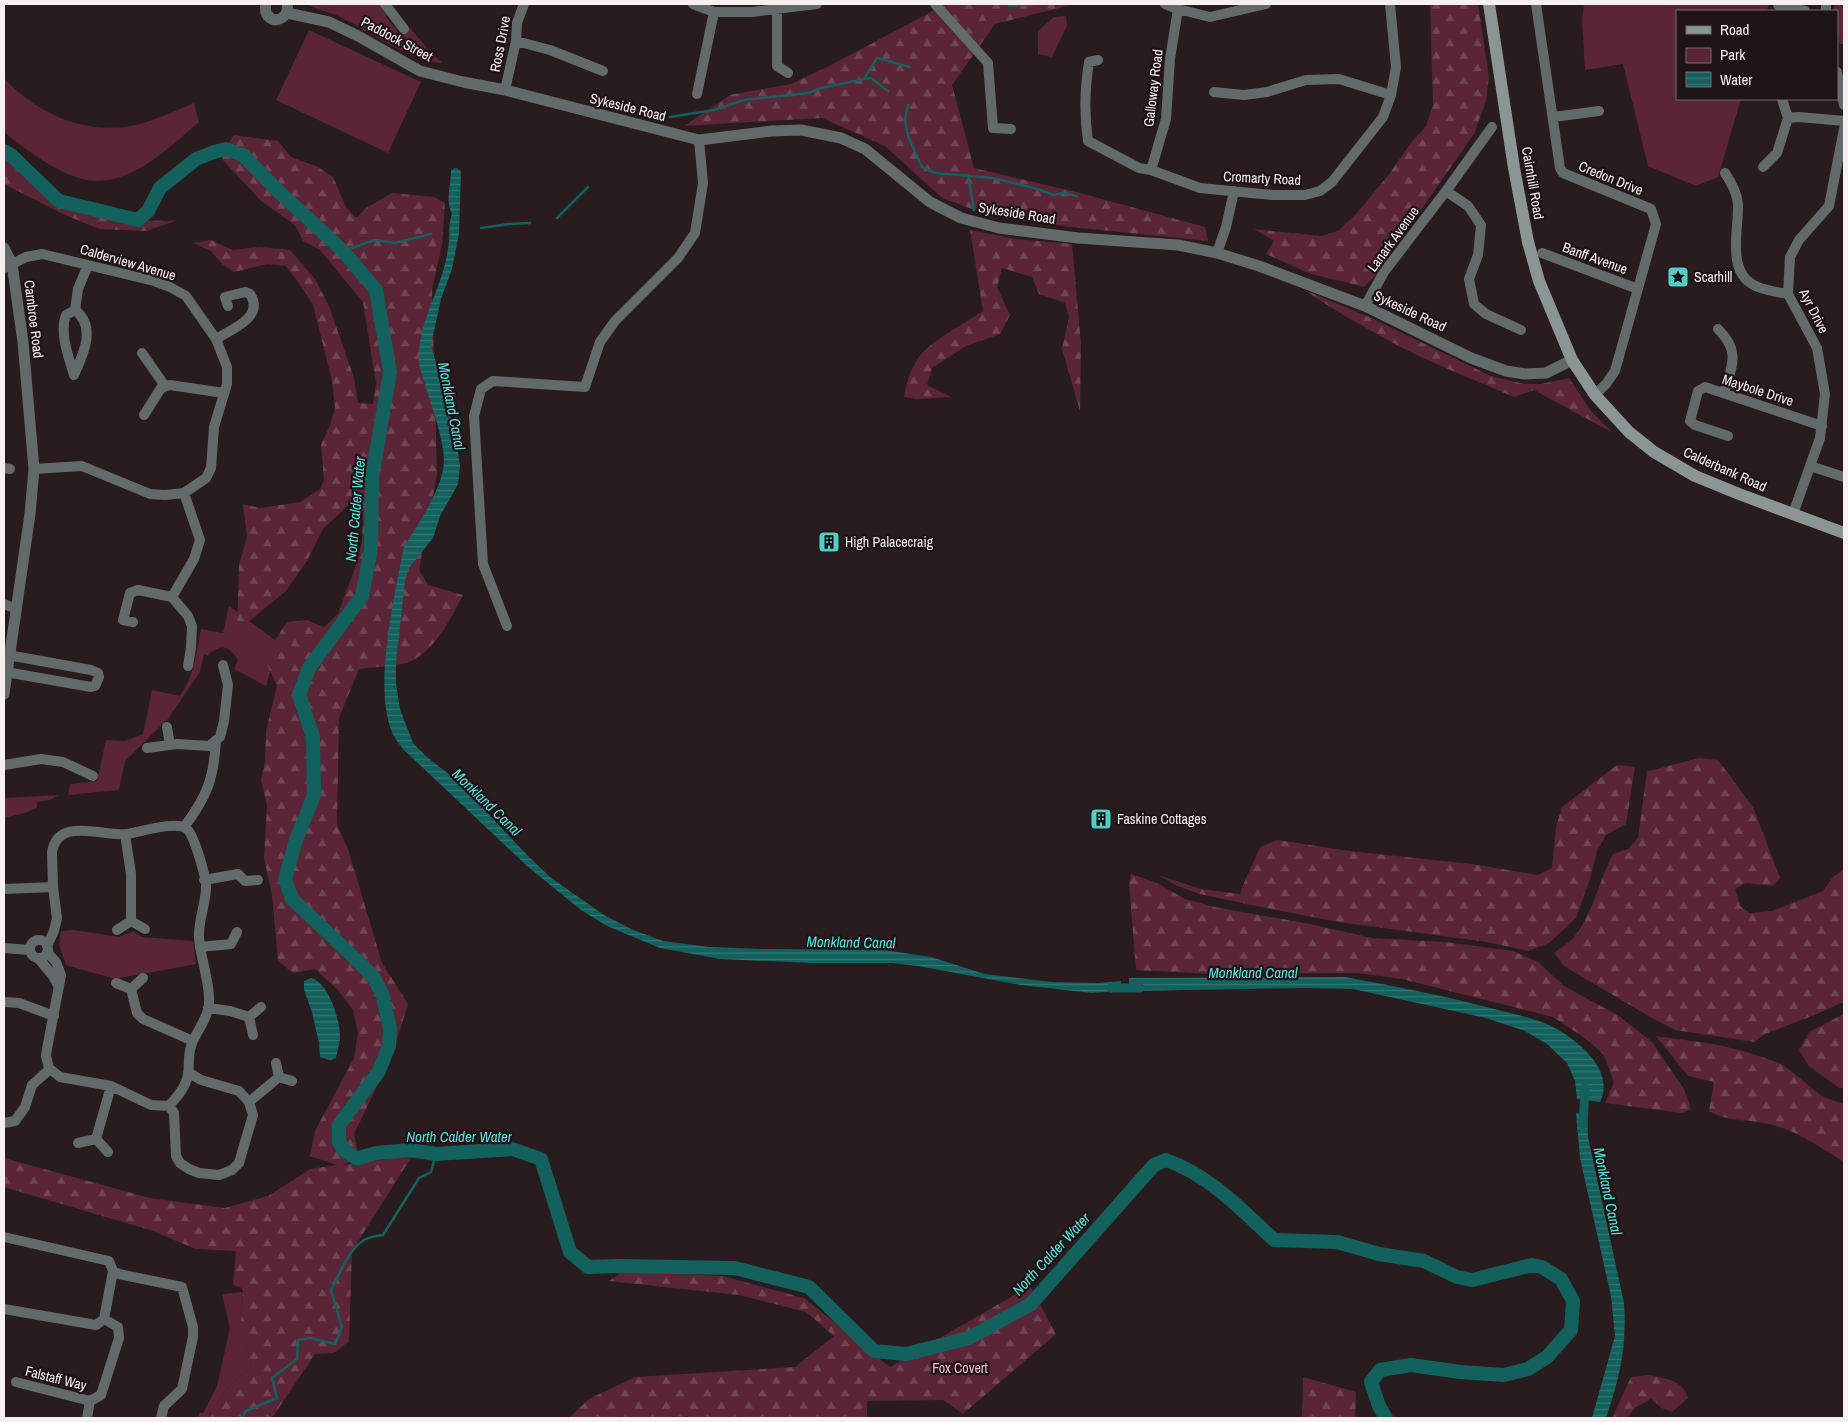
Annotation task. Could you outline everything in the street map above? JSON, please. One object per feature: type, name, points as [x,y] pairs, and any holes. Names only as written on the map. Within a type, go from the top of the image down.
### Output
[{"type":"main road","name":"Cairnhill Road","points":[[1489,4],[1514,168],[1528,242],[1539,281],[1572,360]]},
{"type":"main road","name":"Calderbank Road","points":[[1572,360],[1595,395],[1629,432],[1654,452],[1695,476],[1844,533]]},
{"type":"street","points":[[385,4],[404,29]]},
{"type":"street","name":"Ross Drive","points":[[505,90],[516,41],[517,23],[524,4]]},
{"type":"street","points":[[693,4],[714,12],[752,12],[817,4]]},
{"type":"street","points":[[935,4],[988,63],[993,128],[1011,130]]},
{"type":"street","points":[[1165,4],[1210,17],[1266,4]]},
{"type":"street","name":"Cromarty Road","points":[[1098,60],[1089,62],[1085,124],[1088,140],[1139,168],[1151,170],[1200,188],[1280,195],[1304,195],[1320,191],[1332,182],[1383,117],[1391,95],[1396,67],[1390,4]]},
{"type":"street","name":"Credon Drive","points":[[1536,4],[1562,173],[1651,209],[1656,224],[1615,372],[1595,395]]},
{"type":"street","points":[[1778,5],[1800,10]]},
{"type":"street","name":"Paddock Street","points":[[262,6],[269,18],[275,20],[283,18],[287,8],[303,16],[329,22],[420,71],[463,82]]},
{"type":"street","points":[[776,9],[777,66],[788,73]]},
{"type":"street","name":"Galloway Road","points":[[1151,170],[1166,119],[1170,59],[1178,9]]},
{"type":"street","points":[[697,94],[714,12]]},
{"type":"street","points":[[516,41],[550,50],[603,71]]},
{"type":"street","points":[[1838,77],[1844,105]]},
{"type":"street","points":[[1214,92],[1244,95],[1267,92],[1306,80],[1339,79],[1391,95]]},
{"type":"street","name":"Sykeside Road","points":[[463,82],[505,90],[699,140],[772,131],[801,130],[841,138],[864,149],[930,202],[960,218],[999,228],[1078,238],[1178,245],[1217,253],[1259,266],[1365,306],[1471,358],[1506,371],[1525,374],[1546,373],[1572,360]]},
{"type":"street","points":[[1763,166],[1777,153],[1788,118],[1782,100]]},
{"type":"street","points":[[1553,117],[1599,111]]},
{"type":"street","points":[[1788,118],[1799,117],[1844,121]]},
{"type":"street","name":"Lanark Avenue","points":[[1365,306],[1384,272],[1492,127]]},
{"type":"street","name":"Ayr Drive","points":[[1793,514],[1820,438],[1825,394],[1817,348],[1788,294],[1790,257],[1799,240],[1829,206],[1844,130]]},
{"type":"street","points":[[507,626],[483,564],[474,416],[480,389],[493,381],[585,387],[600,342],[615,321],[678,258],[695,233],[703,183],[699,140]]},
{"type":"street","points":[[1725,172],[1732,183],[1738,202],[1736,261],[1744,278],[1757,287],[1788,294]]},
{"type":"street","points":[[1217,253],[1226,227],[1234,191]]},
{"type":"street","points":[[1446,191],[1468,206],[1481,225],[1478,255],[1469,279],[1474,304],[1486,314],[1520,330]]},
{"type":"street","name":"Carnbroe Road","points":[[4,248],[23,342],[34,469],[30,514],[8,655],[4,694]]},
{"type":"street","name":"Calderview Avenue","points":[[8,266],[26,257],[42,254],[154,281],[181,292],[206,323],[224,357],[228,375],[214,428],[212,468],[206,478],[184,493]]},
{"type":"street","name":"Banff Avenue","points":[[1542,254],[1638,289]]},
{"type":"street","points":[[76,310],[78,289],[88,265]]},
{"type":"street","points":[[216,339],[250,318],[255,309],[255,304],[250,294],[245,292],[225,297],[228,306]]},
{"type":"street","points":[[76,310],[81,314],[85,325],[87,344],[74,375],[68,355],[63,323],[66,315],[76,310]]},
{"type":"street","points":[[1718,329],[1728,339],[1734,358],[1724,393]]},
{"type":"street","points":[[142,353],[165,386]]},
{"type":"street","points":[[144,415],[161,388],[165,386],[170,385],[224,394]]},
{"type":"street","name":"Maybole Drive","points":[[1728,436],[1695,425],[1690,421],[1698,391],[1704,388],[1724,393],[1822,426]]},
{"type":"street","points":[[34,469],[82,466],[150,494],[184,493],[200,540],[194,559],[172,597]]},
{"type":"street","points":[[1810,466],[1844,477]]},
{"type":"street","points":[[133,622],[123,620],[130,593],[138,590],[172,597],[188,616],[192,626],[188,666]]},
{"type":"street","points":[[4,604],[16,609]]},
{"type":"street","points":[[6,672],[91,687],[95,686],[99,677],[98,673],[91,670],[8,655]]},
{"type":"street","points":[[147,748],[170,745],[209,746],[220,737],[228,696],[228,685],[223,665]]},
{"type":"street","points":[[167,727],[170,745]]},
{"type":"street","points":[[184,827],[207,792],[215,758],[216,740]]},
{"type":"street","points":[[4,765],[41,759],[63,762],[93,776]]},
{"type":"street","points":[[4,948],[30,950],[32,955],[43,949],[57,918],[53,887],[52,848],[54,843],[70,830],[125,834],[174,825],[188,830],[194,840],[206,888],[199,936],[208,1008],[193,1041],[187,1060],[186,1084],[169,1106]]},
{"type":"street","points":[[125,834],[131,874],[131,921]]},
{"type":"street","points":[[204,880],[238,874],[245,880],[258,880]]},
{"type":"street","points":[[4,889],[53,887]]},
{"type":"street","points":[[131,921],[145,929]]},
{"type":"street","points":[[117,930],[131,921]]},
{"type":"street","points":[[200,947],[231,944],[237,932]]},
{"type":"street","points":[[43,949],[59,988],[46,1056],[50,1069],[60,1077],[111,1086],[151,1105],[169,1106]]},
{"type":"street","points":[[131,989],[144,978]]},
{"type":"street","points":[[116,983],[131,989]]},
{"type":"street","points":[[131,989],[137,1013],[143,1019],[193,1041]]},
{"type":"street","points":[[4,1002],[19,1003],[54,1016]]},
{"type":"street","points":[[249,1017],[261,1007]]},
{"type":"street","points":[[208,1008],[230,1011],[249,1017]]},
{"type":"street","points":[[249,1017],[253,1035]]},
{"type":"street","points":[[276,1064],[279,1077]]},
{"type":"street","points":[[4,1123],[15,1121],[25,1107],[32,1086],[50,1069]]},
{"type":"street","points":[[169,1106],[174,1113],[176,1156],[180,1163],[199,1173],[219,1175],[232,1170],[239,1163],[253,1115],[249,1102],[239,1091],[201,1080],[188,1072]]},
{"type":"street","points":[[249,1102],[279,1077]]},
{"type":"street","points":[[279,1077],[292,1081]]},
{"type":"street","points":[[96,1139],[111,1086]]},
{"type":"street","points":[[78,1143],[96,1139]]},
{"type":"street","points":[[96,1139],[108,1152]]},
{"type":"street","points":[[4,1237],[109,1261],[113,1271],[104,1318],[96,1325],[4,1309]]},
{"type":"street","points":[[113,1271],[119,1274],[182,1287],[194,1327],[193,1337],[182,1389],[164,1406],[161,1418]]},
{"type":"street","points":[[87,1418],[90,1401],[101,1395],[119,1338],[118,1327],[104,1318]]},
{"type":"street","name":"Falstaff Way","points":[[16,1382],[90,1401]]},
{"type":"green space","points":[[307,4],[381,4],[388,13],[386,17],[400,34],[410,28],[433,55],[442,62],[426,60],[412,55],[349,21]]},
{"type":"green space","points":[[946,4],[1075,4],[995,24],[952,85],[974,168],[1076,192],[1205,227],[1208,241],[1071,227],[988,215],[942,198],[885,146],[822,118],[684,126],[730,95],[791,84]]},
{"type":"green space","points":[[1430,4],[1478,4],[1489,77],[1486,101],[1474,134],[1375,276],[1364,287],[1308,273],[1266,254],[1274,241],[1254,229],[1321,236],[1338,231],[1357,213],[1426,126],[1433,105]]},
{"type":"green space","points":[[1584,4],[1769,4],[1767,10],[1676,10],[1676,100],[1741,100],[1718,177],[1696,186],[1648,166],[1623,64],[1585,70],[1582,19]]},
{"type":"green space","points":[[1835,4],[1844,4],[1844,44],[1840,44],[1838,35],[1838,10],[1833,10]]},
{"type":"green space","points":[[1066,16],[1067,26],[1052,57],[1038,54],[1038,31],[1054,17]]},
{"type":"green space","points":[[309,30],[421,82],[388,153],[276,100]]},
{"type":"green space","points":[[4,78],[17,91],[47,112],[81,124],[117,128],[136,125],[194,103],[199,122],[165,151],[140,168],[112,179],[86,180],[48,164],[4,132]]},
{"type":"green space","points":[[234,135],[278,141],[291,157],[318,167],[333,177],[346,207],[356,218],[366,208],[392,193],[434,197],[445,203],[442,245],[432,289],[437,475],[419,570],[428,585],[463,595],[440,635],[416,659],[401,664],[359,669],[339,718],[337,825],[349,852],[382,963],[408,1004],[393,1053],[354,1134],[359,1158],[342,1165],[412,1156],[352,1251],[349,1341],[334,1353],[315,1354],[272,1418],[207,1418],[228,1387],[251,1367],[241,1320],[243,1292],[242,1288],[233,1285],[236,1251],[196,1249],[150,1230],[4,1187],[4,1158],[150,1198],[225,1208],[268,1196],[310,1169],[337,1165],[310,1156],[315,1131],[354,1058],[358,1032],[353,1010],[337,989],[315,969],[293,973],[278,961],[272,895],[264,858],[267,805],[261,780],[265,761],[266,731],[277,686],[264,657],[287,622],[307,620],[324,627],[338,614],[356,565],[362,541],[363,516],[356,498],[323,529],[307,561],[286,591],[237,631],[239,565],[247,537],[243,504],[260,508],[300,502],[320,489],[324,480],[321,445],[335,408],[332,381],[313,305],[286,266],[267,264],[234,272],[222,264],[211,251],[193,243],[211,240],[233,250],[259,247],[290,250],[315,279],[329,306],[354,378],[358,403],[373,404],[376,383],[363,302],[320,250],[303,241],[295,225],[261,201],[222,159]]},
{"type":"green space","points":[[4,154],[47,195],[94,212],[124,220],[176,221],[146,231],[99,229],[65,215],[4,184]]},
{"type":"green space","points":[[970,230],[1016,239],[1072,244],[1081,344],[1080,411],[1062,349],[1069,317],[1065,303],[1039,294],[1032,277],[1002,268],[997,287],[1010,315],[1000,334],[966,346],[932,368],[927,385],[951,397],[916,399],[904,397],[910,373],[922,354],[937,340],[983,311]]},
{"type":"green space","points":[[1304,290],[1367,316],[1491,376],[1524,384],[1541,384],[1569,378],[1591,411],[1613,433],[1534,390],[1514,397],[1426,359],[1361,325]]},
{"type":"green space","points":[[229,606],[279,643],[266,686],[234,669],[238,660],[231,651],[220,648],[207,656],[204,654],[200,672],[168,719],[125,761],[119,790],[68,795],[70,784],[97,781],[106,740],[125,741],[143,734],[152,690],[180,696],[191,673],[201,629],[223,633]]},
{"type":"green space","points":[[1699,758],[1718,760],[1753,807],[1780,878],[1773,886],[1746,883],[1735,889],[1740,906],[1750,913],[1772,911],[1823,891],[1833,877],[1844,869],[1844,1002],[1765,1034],[1754,1042],[1675,1030],[1564,966],[1554,953],[1573,938],[1582,926],[1613,854],[1628,849],[1638,838],[1647,771]]},
{"type":"green space","points":[[1617,765],[1635,767],[1626,824],[1606,835],[1597,851],[1590,879],[1576,918],[1549,943],[1528,951],[1487,942],[1338,922],[1256,906],[1200,894],[1177,886],[1158,875],[1201,889],[1240,894],[1260,847],[1278,840],[1349,851],[1472,864],[1538,875],[1552,868],[1556,827],[1562,807]]},
{"type":"green space","points":[[60,795],[50,800],[37,802],[37,808],[25,813],[4,818],[4,798]]},
{"type":"green space","points":[[1131,874],[1157,883],[1185,899],[1215,907],[1310,924],[1372,938],[1446,942],[1513,951],[1538,962],[1564,986],[1619,1016],[1652,1042],[1684,1089],[1691,1109],[1682,1113],[1605,1103],[1614,1082],[1604,1055],[1585,1038],[1553,1017],[1402,979],[1357,973],[1212,974],[1136,970],[1129,884]]},
{"type":"green space","points":[[73,930],[119,937],[133,931],[142,937],[193,941],[196,964],[115,979],[66,965],[59,945],[61,931]]},
{"type":"green space","points":[[1844,1014],[1844,1088],[1839,1088],[1809,1066],[1799,1050],[1809,1032]]},
{"type":"green space","points":[[1656,1036],[1714,1044],[1747,1052],[1782,1064],[1823,1097],[1844,1104],[1844,1162],[1808,1140],[1780,1127],[1761,1122],[1723,1117],[1709,1111],[1714,1082],[1688,1076]]},
{"type":"green space","name":"Fox Covert","points":[[623,1271],[722,1276],[804,1298],[890,1367],[1030,1286],[1056,1334],[963,1414],[943,1400],[867,1401],[867,1418],[569,1418],[589,1399],[635,1377],[795,1367],[834,1336],[806,1312],[739,1295],[609,1281]]},
{"type":"green space","points":[[243,1292],[241,1318],[251,1367],[228,1387],[207,1418],[198,1418],[199,1413],[203,1413],[217,1386],[230,1328],[222,1294]]},
{"type":"green space","points":[[1649,1375],[1678,1383],[1688,1398],[1672,1412],[1662,1408],[1651,1399],[1636,1407],[1627,1418],[1612,1418],[1631,1377]]},
{"type":"green space","points":[[1303,1377],[1356,1392],[1355,1418],[1302,1418]]},
{"type":"water","points":[[456,168],[461,172],[459,234],[452,269],[441,299],[431,345],[455,432],[460,466],[458,484],[440,516],[433,538],[409,568],[405,581],[396,663],[396,684],[400,709],[413,743],[456,780],[550,877],[604,915],[631,929],[663,941],[709,947],[884,950],[931,957],[985,974],[1052,982],[1098,983],[1121,981],[1121,991],[1092,993],[1021,985],[918,966],[891,963],[811,963],[720,959],[660,948],[607,926],[581,910],[527,866],[399,744],[388,720],[385,698],[386,648],[404,547],[429,506],[443,472],[444,461],[441,439],[419,364],[419,350],[424,325],[446,258],[452,214],[449,203],[451,170]]},
{"type":"water","points":[[1345,977],[1476,1004],[1547,1024],[1580,1045],[1595,1062],[1603,1081],[1600,1102],[1577,1099],[1575,1081],[1567,1063],[1547,1044],[1525,1031],[1486,1018],[1353,989],[1129,991],[1129,978]]},
{"type":"water","points":[[311,978],[323,987],[333,1004],[336,1014],[340,1039],[336,1058],[330,1060],[320,1057],[312,1012],[304,990],[304,981]]},
{"type":"water","points":[[1576,1113],[1587,1114],[1588,1137],[1624,1303],[1625,1319],[1621,1362],[1606,1418],[1592,1418],[1615,1336],[1611,1296],[1580,1158]]},
{"type":"waterway","points":[[1009,6],[1040,4]]},
{"type":"waterway","points":[[670,117],[714,110],[744,100],[809,93],[821,88],[864,79],[877,58],[910,67]]},
{"type":"waterway","points":[[864,79],[871,78],[888,91]]},
{"type":"waterway","points":[[908,105],[905,119],[908,136],[922,167],[935,173],[993,178],[1054,195],[1063,193],[1077,196]]},
{"type":"waterway","name":"North Calder Water","points":[[4,151],[12,156],[59,201],[138,220],[148,211],[160,188],[196,159],[226,149],[243,155],[277,190],[343,251],[376,290],[390,372],[372,477],[371,549],[362,596],[309,668],[299,695],[313,737],[314,795],[296,840],[285,879],[292,899],[361,964],[374,978],[383,996],[390,1029],[389,1046],[379,1071],[339,1125],[339,1142],[345,1151],[359,1158],[376,1153],[409,1150],[436,1154],[512,1149],[541,1159],[570,1252],[588,1267],[735,1268],[809,1287],[874,1351],[906,1354],[969,1338],[1031,1304],[1154,1165],[1166,1160],[1211,1184],[1237,1205],[1274,1240],[1337,1242],[1379,1254],[1424,1261],[1457,1277],[1472,1280],[1532,1265],[1542,1267],[1561,1279],[1573,1301],[1571,1330],[1547,1357],[1528,1369],[1504,1375],[1460,1372],[1411,1365],[1380,1370],[1371,1382],[1379,1406],[1386,1418]]},
{"type":"waterway","points":[[968,175],[974,210]]},
{"type":"waterway","points":[[557,218],[588,187]]},
{"type":"waterway","points":[[481,228],[530,223]]},
{"type":"waterway","points":[[343,251],[375,240],[395,243],[431,234]]},
{"type":"waterway","name":"Monkland Canal","points":[[1111,988],[1140,988]]},
{"type":"waterway","name":"Monkland Canal","points":[[1583,1125],[1585,1088]]},
{"type":"waterway","points":[[242,1418],[246,1411],[277,1398],[272,1378],[297,1359],[298,1340],[310,1338],[335,1344],[342,1327],[331,1290],[345,1263],[358,1244],[371,1237],[383,1235],[419,1178],[431,1172],[436,1154]]},
{"type":"place","name":"Scarhill","points":[[1678,277]]},
{"type":"place","name":"High Palacecraig","points":[[829,542]]},
{"type":"place","name":"Faskine Cottages","points":[[1101,819]]}]
